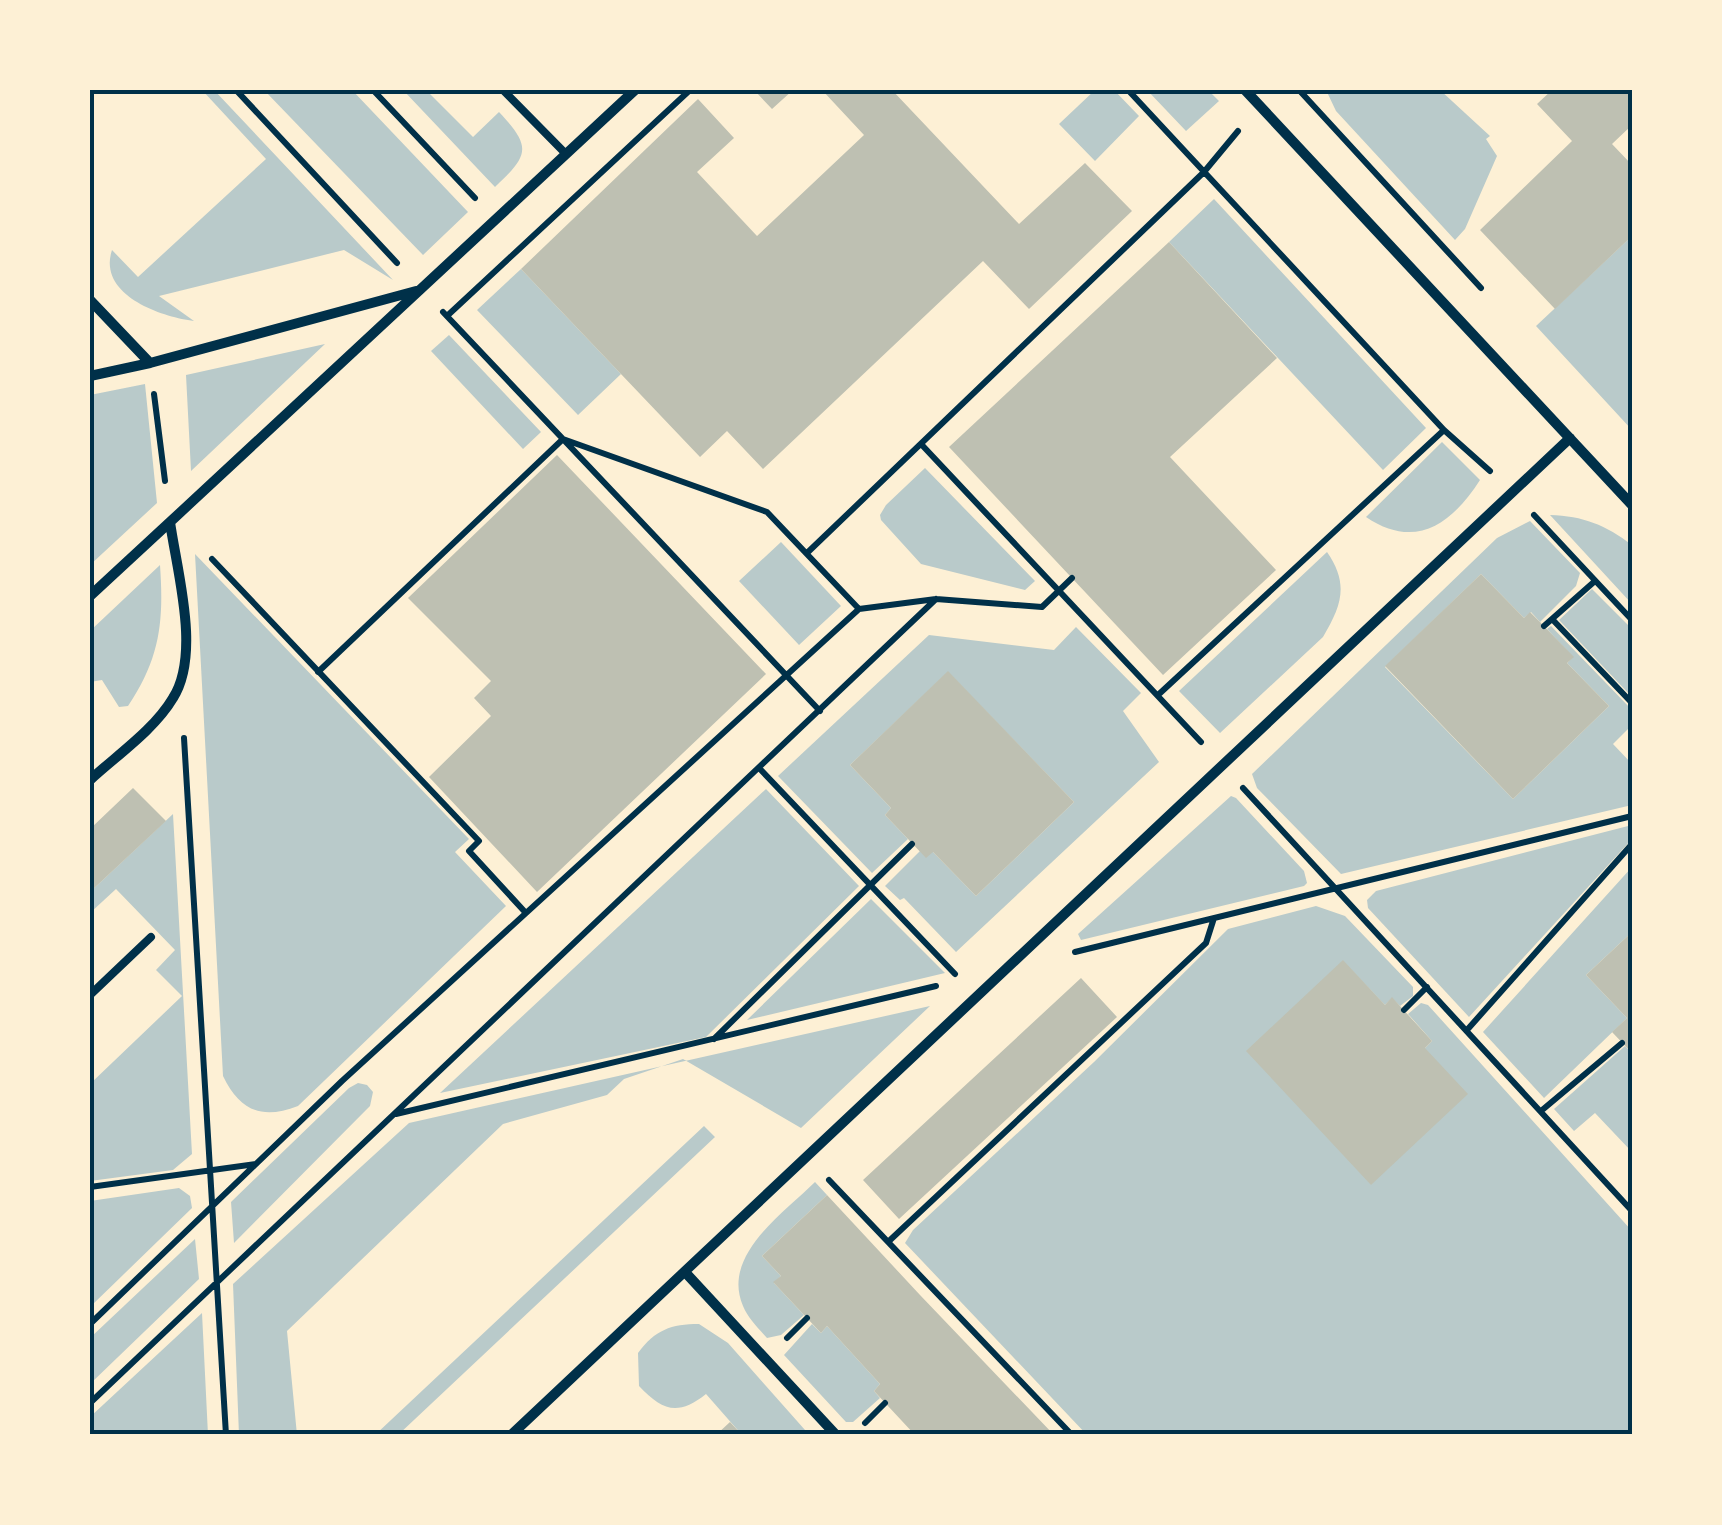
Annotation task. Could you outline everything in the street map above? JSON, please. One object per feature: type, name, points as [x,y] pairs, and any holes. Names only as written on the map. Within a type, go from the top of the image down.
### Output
[{"type":"street","points":[[90,596],[635,90]]},
{"type":"street","points":[[1245,90],[1632,505]]},
{"type":"street","points":[[90,376],[422,289]]},
{"type":"street","points":[[90,300],[150,363]]},
{"type":"street","points":[[511,1435],[1570,438]]},
{"type":"street","points":[[90,780],[162,713],[181,684],[187,650],[170,522]]},
{"type":"street","points":[[685,1272],[836,1435]]},
{"type":"lane","points":[[503,90],[566,154]]},
{"type":"lane","points":[[90,994],[151,937]]},
{"type":"path","points":[[236,90],[820,711]]},
{"type":"path","points":[[372,90],[522,248]]},
{"type":"path","points":[[448,316],[690,90]]},
{"type":"path","points":[[1128,90],[1444,430],[1514,492],[1632,620]]},
{"type":"path","points":[[1298,90],[1485,292]]},
{"type":"path","points":[[806,553],[1204,172],[1259,105]]},
{"type":"path","points":[[150,363],[170,522],[201,547],[479,841],[468,851],[525,912]]},
{"type":"path","points":[[1158,696],[1444,430]]},
{"type":"path","points":[[563,439],[767,512],[859,609]]},
{"type":"path","points":[[318,672],[563,439]]},
{"type":"path","points":[[921,444],[1428,987],[1632,1212]]},
{"type":"path","points":[[90,1324],[525,912],[859,609],[936,599],[1042,607],[1072,578]]},
{"type":"path","points":[[1544,626],[1594,581]]},
{"type":"path","points":[[90,1403],[936,599]]},
{"type":"path","points":[[1552,619],[1632,704]]},
{"type":"path","points":[[181,684],[226,1435]]},
{"type":"path","points":[[759,768],[960,980]]},
{"type":"path","points":[[712,1041],[912,844]]},
{"type":"path","points":[[1466,1030],[1632,844]]},
{"type":"path","points":[[873,1244],[885,1239],[1206,943],[1214,918]]},
{"type":"path","points":[[1404,1010],[1428,987]]},
{"type":"path","points":[[1541,1110],[1622,1043]]},
{"type":"path","points":[[807,1157],[1072,1435]]},
{"type":"path","points":[[90,1187],[256,1164]]},
{"type":"path","points":[[959,1336],[968,1326]]},
{"type":"shaded area","points":[[202,90],[214,90],[393,280],[344,250],[159,296],[194,321],[150,309],[123,291],[110,266],[112,250],[138,277],[266,159]]},
{"type":"shaded area","points":[[264,90],[352,90],[468,212],[423,255]]},
{"type":"shaded area","points":[[403,90],[426,90],[473,137],[499,112],[521,143],[515,167],[495,187]]},
{"type":"shaded area","points":[[1095,90],[1114,90],[1139,116],[1095,161],[1059,124]]},
{"type":"shaded area","points":[[1147,90],[1208,90],[1219,101],[1186,131]]},
{"type":"shaded area","points":[[1326,90],[1440,90],[1490,136],[1486,139],[1497,156],[1465,229],[1455,240],[1336,111]]},
{"type":"shaded area","points":[[1214,199],[1426,428],[1383,470],[1169,242]]},
{"type":"shaded area","points":[[1632,236],[1632,430],[1536,326]]},
{"type":"shaded area","points":[[521,269],[621,374],[578,415],[477,310]]},
{"type":"shaded area","points":[[449,335],[541,432],[523,449],[431,351]]},
{"type":"shaded area","points":[[325,344],[191,471],[186,375]]},
{"type":"shaded area","points":[[145,384],[157,503],[90,565],[90,395]]},
{"type":"shaded area","points":[[1442,442],[1480,480],[1457,509],[1430,528],[1416,532],[1384,527],[1366,517]]},
{"type":"shaded area","points":[[925,468],[1035,581],[1025,590],[921,564],[881,520],[886,505]]},
{"type":"shaded area","points":[[1550,515],[1594,523],[1632,545],[1632,604]]},
{"type":"shaded area","points":[[1530,521],[1580,573],[1576,586],[1540,622],[1531,612],[1524,618],[1481,574],[1385,667],[1513,799],[1609,706],[1567,663],[1573,657],[1547,629],[1551,626],[1632,710],[1632,725],[1613,744],[1632,764],[1632,805],[1341,874],[1257,788],[1252,774],[1497,538]]},
{"type":"shaded area","points":[[781,542],[841,606],[799,645],[739,581]]},
{"type":"shaded area","points":[[1327,552],[1338,574],[1340,594],[1335,615],[1323,637],[1220,733],[1179,691]]},
{"type":"shaded area","points":[[195,554],[469,839],[455,852],[506,906],[298,1106],[273,1112],[245,1105],[223,1076]]},
{"type":"shaded area","points":[[160,565],[160,622],[153,655],[128,706],[119,707],[102,680],[90,682],[90,631]]},
{"type":"shaded area","points":[[1592,589],[1632,629],[1632,697],[1559,620]]},
{"type":"shaded area","points":[[1076,627],[1141,693],[1123,711],[1159,762],[956,952],[904,898],[900,900],[885,886],[920,851],[933,852],[976,896],[1074,802],[948,672],[850,765],[891,808],[885,815],[908,839],[872,873],[778,776],[929,635],[1054,650]]},
{"type":"shaded area","points":[[766,789],[859,886],[706,1037],[440,1093]]},
{"type":"shaded area","points":[[1231,796],[1304,871],[1304,886],[1081,940],[1078,934]]},
{"type":"shaded area","points":[[173,814],[192,1154],[173,1170],[90,1181],[90,1084],[182,996],[156,970],[175,950],[116,889],[90,913],[90,892]]},
{"type":"shaded area","points":[[1632,825],[1632,839],[1469,1017],[1368,908],[1367,900],[1376,891]]},
{"type":"shaded area","points":[[1632,867],[1632,932],[1586,975],[1627,1018],[1544,1098],[1483,1032]]},
{"type":"shaded area","points":[[871,899],[945,973],[747,1020]]},
{"type":"shaded area","points":[[1316,906],[1345,916],[1413,987],[1413,996],[1400,1006],[1392,998],[1385,1005],[1343,961],[1425,1048],[1432,1041],[1408,1014],[1421,1003],[1428,1005],[1632,1231],[1632,1435],[1087,1435],[905,1243],[913,1230],[1094,1062],[1228,929]]},
{"type":"shaded area","points":[[930,1006],[801,1128],[686,1061]]},
{"type":"shaded area","points":[[1625,1046],[1632,1053],[1632,1152],[1595,1113],[1574,1131],[1554,1109]]},
{"type":"shaded area","points":[[661,1066],[624,1079],[607,1095],[503,1124],[287,1331],[297,1435],[239,1435],[233,1284],[409,1123]]},
{"type":"shaded area","points":[[358,1083],[373,1092],[370,1106],[234,1243],[231,1202]]},
{"type":"shaded area","points":[[704,1126],[715,1137],[398,1435],[375,1435]]},
{"type":"shaded area","points":[[815,1182],[827,1195],[762,1256],[781,1276],[774,1283],[804,1315],[781,1335],[767,1338],[743,1306],[741,1269],[759,1236]]},
{"type":"shaded area","points":[[179,1188],[190,1196],[192,1208],[90,1307],[90,1201]]},
{"type":"shaded area","points":[[195,1239],[199,1279],[90,1384],[90,1338]]},
{"type":"shaded area","points":[[202,1313],[208,1435],[90,1435],[90,1417]]},
{"type":"shaded area","points":[[699,1324],[728,1343],[805,1430],[799,1435],[742,1435],[706,1394],[687,1406],[670,1408],[639,1386],[638,1353],[644,1345],[664,1330]]},
{"type":"shaded area","points":[[812,1324],[821,1333],[827,1326],[880,1384],[874,1391],[880,1398],[853,1422],[846,1422],[784,1355]]},
{"type":"building","points":[[754,90],[793,90],[772,109]]},
{"type":"building","points":[[822,90],[892,90],[1019,224],[1085,163],[1132,211],[1029,309],[983,261],[763,469],[727,431],[700,457],[521,269],[698,99],[734,138],[697,172],[757,236],[864,135]]},
{"type":"building","points":[[1552,90],[1632,90],[1632,125],[1612,144],[1632,165],[1632,236],[1555,309],[1480,230],[1572,141],[1537,104]]},
{"type":"building","points":[[1169,242],[1277,358],[1170,457],[1276,570],[1163,675],[949,447]]},
{"type":"building","points":[[557,455],[766,674],[537,892],[429,777],[491,716],[474,698],[491,681],[408,598]]},
{"type":"building","points":[[1481,574],[1524,618],[1530,612],[1574,657],[1567,663],[1609,706],[1513,799],[1385,666]]},
{"type":"building","points":[[948,671],[1074,802],[976,896],[933,852],[926,858],[885,815],[891,808],[850,765]]},
{"type":"building","points":[[133,788],[166,821],[90,892],[90,829]]},
{"type":"building","points":[[1632,932],[1632,1053],[1612,1032],[1627,1018],[1586,975]]},
{"type":"building","points":[[1343,960],[1385,1005],[1392,997],[1432,1041],[1425,1048],[1468,1094],[1371,1185],[1246,1051]]},
{"type":"building","points":[[1081,978],[1117,1017],[899,1219],[863,1180]]},
{"type":"building","points":[[827,1195],[1054,1435],[915,1435],[874,1391],[880,1384],[827,1326],[821,1333],[773,1282],[781,1276],[762,1256]]},
{"type":"building","points":[[730,1422],[742,1435],[716,1435]]}]
